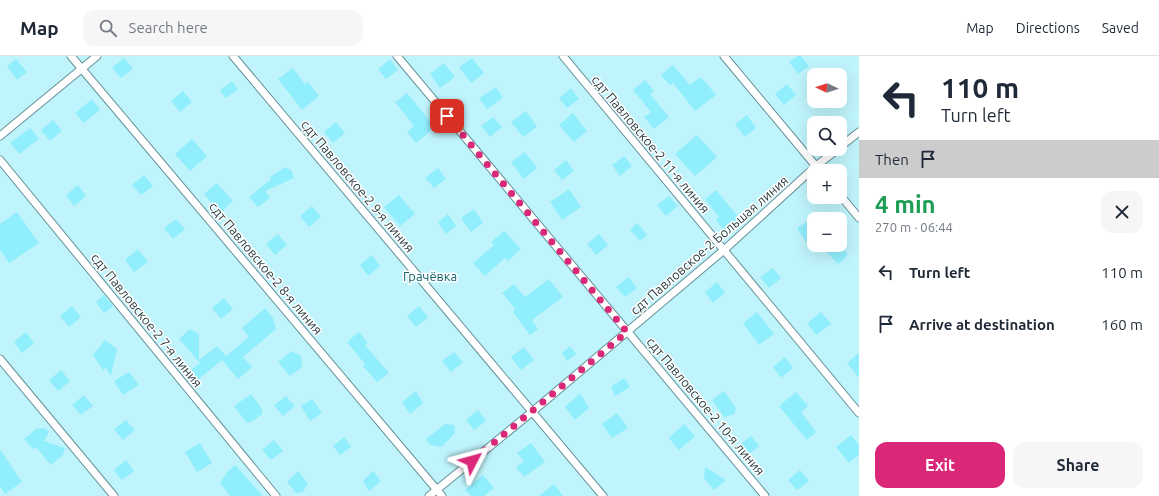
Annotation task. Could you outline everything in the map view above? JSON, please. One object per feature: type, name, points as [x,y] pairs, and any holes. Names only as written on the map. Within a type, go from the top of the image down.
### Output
[{"type":"lane","name":"сдт Павловское-2 8-я линия","points":[[71,56],[442,496]]},
{"type":"lane","points":[[0,136],[97,56]]},
{"type":"lane","name":"сдт Павловское-2 9-я линия","points":[[233,56],[603,496]]},
{"type":"lane","name":"сдт Павловское-2 10-я линия","points":[[397,56],[765,496]]},
{"type":"lane","name":"сдт Павловское-2 11-я линия","points":[[563,56],[859,413]]},
{"type":"lane","points":[[724,56],[814,164]]},
{"type":"lane","points":[[847,141],[859,132]]},
{"type":"lane","name":"сдт Павловское-2 Большая линия","points":[[823,164],[831,156]]},
{"type":"lane","name":"сдт Павловское-2 7-я линия","points":[[0,160],[276,496]]},
{"type":"lane","name":"сдт Павловское-2 Большая линия","points":[[429,496],[532,412],[807,178]]},
{"type":"lane","points":[[847,204],[859,218]]},
{"type":"lane","points":[[0,359],[114,496]]},
{"type":"green space","name":"Грачёвка","points":[[0,56],[859,56],[859,496],[0,496]]},
{"type":"building","points":[[798,56],[801,56],[809,66],[798,74],[789,62]]},
{"type":"building","points":[[124,58],[133,69],[121,78],[112,68]]},
{"type":"building","points":[[472,58],[484,73],[471,83],[459,67]]},
{"type":"building","points":[[16,59],[27,72],[17,80],[7,66]]},
{"type":"building","points":[[390,59],[398,70],[386,79],[378,69]]},
{"type":"building","points":[[444,63],[455,77],[440,88],[430,74]]},
{"type":"building","points":[[673,65],[690,85],[701,77],[716,95],[695,111],[673,83],[670,85],[661,75]]},
{"type":"building","points":[[293,68],[305,84],[308,82],[319,96],[302,110],[278,79]]},
{"type":"building","points":[[645,80],[654,91],[650,94],[669,117],[654,129],[644,117],[651,112],[633,90]]},
{"type":"building","points":[[232,81],[238,89],[226,98],[220,91]]},
{"type":"building","points":[[787,84],[796,95],[784,105],[775,94]]},
{"type":"building","points":[[496,87],[503,98],[487,109],[479,98]]},
{"type":"building","points":[[571,88],[579,99],[567,108],[559,98]]},
{"type":"building","points":[[183,91],[192,102],[180,112],[171,101]]},
{"type":"building","points":[[407,93],[435,127],[416,143],[407,132],[414,126],[395,102]]},
{"type":"building","points":[[92,99],[100,110],[84,123],[75,113]]},
{"type":"building","points":[[526,111],[537,127],[523,137],[511,122]]},
{"type":"building","points":[[573,113],[587,131],[574,142],[559,125]]},
{"type":"building","points":[[747,115],[756,128],[745,137],[735,124]]},
{"type":"building","points":[[493,117],[502,127],[490,137],[481,126]]},
{"type":"building","points":[[53,120],[62,131],[50,141],[41,130]]},
{"type":"building","points":[[336,122],[345,133],[333,143],[324,132]]},
{"type":"building","points":[[30,128],[39,139],[19,154],[10,143]]},
{"type":"building","points":[[697,135],[717,157],[695,176],[675,154]]},
{"type":"building","points":[[192,139],[207,156],[190,171],[175,154]]},
{"type":"building","points":[[525,152],[537,168],[524,179],[511,162]]},
{"type":"building","points":[[624,156],[632,166],[620,176],[612,165]]},
{"type":"building","points":[[566,160],[574,171],[562,180],[554,170]]},
{"type":"building","points":[[285,167],[291,170],[294,178],[265,191],[270,198],[258,207],[249,197],[271,179],[270,177]]},
{"type":"building","points":[[438,168],[446,179],[434,188],[425,178]]},
{"type":"building","points":[[144,175],[153,186],[141,195],[132,185]]},
{"type":"building","points":[[217,183],[233,201],[220,213],[204,194]]},
{"type":"building","points":[[78,185],[86,196],[74,206],[66,195]]},
{"type":"building","points":[[569,189],[581,207],[562,220],[550,202]]},
{"type":"building","points":[[716,190],[740,219],[724,231],[716,220],[719,217],[705,199]]},
{"type":"building","points":[[399,195],[415,214],[400,226],[384,207]]},
{"type":"building","points":[[669,196],[678,206],[666,216],[657,205]]},
{"type":"building","points":[[312,206],[321,217],[309,227],[300,216]]},
{"type":"building","points":[[474,209],[483,223],[471,232],[461,218]]},
{"type":"building","points":[[17,212],[39,243],[9,263],[0,250],[0,224]]},
{"type":"building","points":[[448,214],[456,226],[446,234],[438,222]]},
{"type":"building","points":[[176,219],[185,229],[173,239],[164,228]]},
{"type":"building","points":[[807,222],[807,242],[806,242],[797,228]]},
{"type":"building","points":[[637,223],[647,235],[640,241],[630,230]]},
{"type":"building","points":[[504,231],[521,249],[508,261],[505,258],[485,276],[473,263],[494,245],[491,242]]},
{"type":"building","points":[[278,234],[287,245],[275,255],[266,244]]},
{"type":"building","points":[[599,234],[608,245],[596,255],[587,244]]},
{"type":"building","points":[[138,249],[148,262],[134,272],[125,260]]},
{"type":"building","points":[[827,252],[845,252],[848,255],[838,264]]},
{"type":"building","points":[[372,255],[380,266],[368,276],[360,265]]},
{"type":"building","points":[[773,268],[781,278],[769,288],[760,277]]},
{"type":"building","points":[[628,277],[637,288],[625,297],[616,287]]},
{"type":"building","points":[[549,279],[563,297],[532,320],[538,329],[530,335],[513,312],[515,309],[502,293],[514,284],[525,297]]},
{"type":"building","points":[[717,282],[725,293],[713,303],[705,292]]},
{"type":"building","points":[[104,295],[113,306],[104,313],[96,302]]},
{"type":"building","points":[[224,298],[233,309],[221,319],[212,308]]},
{"type":"building","points":[[72,306],[81,317],[69,327],[60,316]]},
{"type":"building","points":[[419,306],[428,317],[416,327],[407,316]]},
{"type":"building","points":[[265,308],[273,318],[276,329],[243,357],[252,367],[238,379],[222,360],[194,383],[186,374],[200,363],[179,339],[190,329],[199,334],[199,360],[217,346],[226,356],[249,337],[242,328]]},
{"type":"building","points":[[757,312],[774,334],[759,345],[743,323]]},
{"type":"building","points":[[821,312],[831,324],[816,335],[807,323]]},
{"type":"building","points":[[26,332],[34,343],[22,353],[14,342]]},
{"type":"building","points":[[359,332],[368,343],[365,345],[389,373],[377,382],[363,366],[365,364],[347,342]]},
{"type":"building","points":[[105,340],[117,349],[111,376],[106,368],[103,370],[93,355]]},
{"type":"building","points":[[570,346],[576,354],[567,361],[562,353]]},
{"type":"building","points":[[524,347],[534,360],[521,370],[511,357]]},
{"type":"building","points":[[292,351],[301,356],[302,367],[290,376],[278,362]]},
{"type":"building","points":[[454,352],[463,362],[451,372],[442,361]]},
{"type":"building","points":[[859,353],[859,378],[847,363]]},
{"type":"building","points":[[785,357],[793,368],[781,378],[773,367]]},
{"type":"building","points":[[61,370],[70,381],[58,391],[49,380]]},
{"type":"building","points":[[129,372],[139,385],[123,395],[114,381]]},
{"type":"building","points":[[624,378],[630,387],[615,396],[611,387]]},
{"type":"building","points":[[416,391],[423,403],[410,414],[402,402]]},
{"type":"building","points":[[724,391],[736,408],[734,414],[724,417],[712,400]]},
{"type":"building","points":[[796,392],[808,406],[801,412],[816,432],[807,440],[779,406]]},
{"type":"building","points":[[580,393],[589,408],[575,420],[565,407]]},
{"type":"building","points":[[251,394],[262,409],[262,414],[247,423],[234,406]]},
{"type":"building","points":[[84,395],[93,406],[81,415],[72,405]]},
{"type":"building","points":[[286,396],[295,406],[283,416],[274,405]]},
{"type":"building","points":[[312,399],[322,413],[310,421],[301,406]]},
{"type":"building","points":[[478,410],[486,421],[474,430],[466,420]]},
{"type":"building","points":[[617,413],[628,428],[612,438],[602,424]]},
{"type":"building","points":[[126,420],[135,430],[123,440],[114,429]]},
{"type":"building","points":[[445,424],[454,425],[455,433],[442,447],[430,445],[426,439]]},
{"type":"building","points":[[684,424],[695,436],[679,450],[669,438]]},
{"type":"building","points":[[45,428],[49,432],[44,441],[65,448],[63,455],[51,465],[36,447],[33,449],[24,439],[36,429]]},
{"type":"building","points":[[851,435],[859,445],[859,455],[849,463],[836,447]]},
{"type":"building","points":[[751,436],[759,446],[747,456],[739,445]]},
{"type":"building","points":[[344,437],[351,447],[340,455],[333,446]]},
{"type":"building","points":[[274,440],[283,451],[271,460],[262,450]]},
{"type":"building","points":[[200,443],[212,463],[197,472],[185,452]]},
{"type":"building","points":[[531,443],[545,462],[524,477],[516,467],[524,461],[517,453]]},
{"type":"building","points":[[0,449],[22,482],[5,494],[0,486]]},
{"type":"building","points":[[126,460],[134,471],[122,480],[114,470]]},
{"type":"building","points":[[235,465],[263,496],[230,496],[220,483],[227,472]]},
{"type":"building","points":[[705,467],[726,480],[714,490],[704,478]]},
{"type":"building","points":[[800,470],[809,481],[797,490],[788,480]]},
{"type":"building","points":[[298,471],[308,484],[303,492],[296,493],[287,482]]},
{"type":"building","points":[[373,471],[381,481],[369,491],[363,481]]},
{"type":"building","points":[[483,475],[494,488],[484,496],[471,496],[465,490]]},
{"type":"building","points":[[554,484],[563,496],[539,496]]},
{"type":"route","points":[[447,116],[627,332],[472,461]]}]
